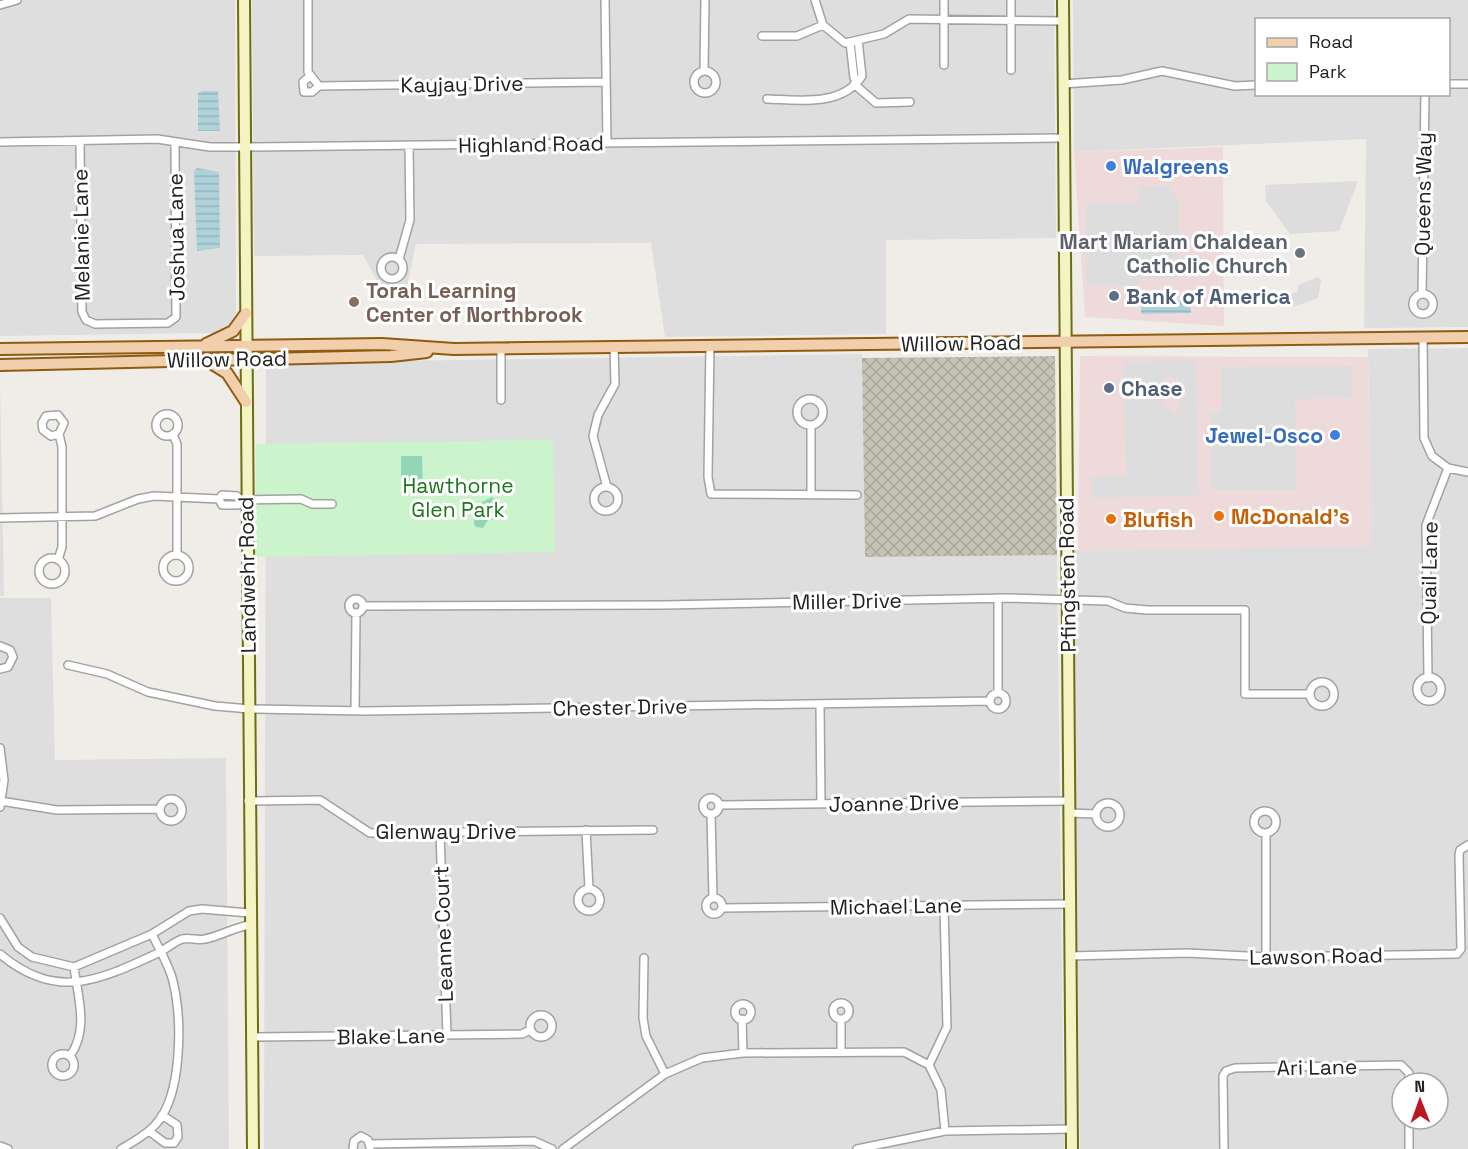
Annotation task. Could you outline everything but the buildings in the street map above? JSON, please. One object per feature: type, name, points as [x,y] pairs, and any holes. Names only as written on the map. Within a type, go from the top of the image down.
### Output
[{"type":"main road","name":"Landwehr Road","points":[[244,0],[246,402],[243,500],[250,709],[248,801],[253,1149]]},
{"type":"main road","name":"Pfingsten Road","points":[[1064,0],[1063,138],[1072,1149]]},
{"type":"main road","points":[[197,347],[222,338],[233,331],[246,313]]},
{"type":"main road","name":"Willow Road","points":[[0,349],[382,344],[454,349],[501,349],[1468,337]]},
{"type":"main road","name":"Willow Road","points":[[0,364],[390,356],[454,349]]},
{"type":"main road","points":[[206,360],[227,373],[246,402]]},
{"type":"street","points":[[0,5],[17,0]]},
{"type":"street","name":"Kayjay Drive","points":[[308,0],[310,75],[303,82],[304,92],[312,92],[319,86],[606,81]]},
{"type":"street","points":[[604,0],[607,143]]},
{"type":"street","points":[[704,71],[705,0]]},
{"type":"street","points":[[815,0],[823,25],[845,43],[884,34],[909,19],[1064,21]]},
{"type":"street","points":[[944,0],[945,65]]},
{"type":"street","points":[[1011,0],[1011,70]]},
{"type":"street","points":[[762,36],[797,36],[823,25]]},
{"type":"street","points":[[767,99],[830,99],[862,76],[858,40]]},
{"type":"street","points":[[850,42],[854,78],[876,103],[910,102]]},
{"type":"street","points":[[1063,84],[1122,80],[1162,71],[1235,86],[1255,85]]},
{"type":"street","points":[[310,75],[319,86]]},
{"type":"street","points":[[1450,84],[1468,84]]},
{"type":"street","name":"Queens Way","points":[[1422,294],[1425,96]]},
{"type":"street","name":"Highland Road","points":[[0,142],[157,139],[175,143],[244,147],[1063,138]]},
{"type":"street","name":"Melanie Lane","points":[[80,142],[82,312],[86,320],[95,324],[129,324]]},
{"type":"street","name":"Joshua Lane","points":[[129,324],[168,323],[176,317],[175,143]]},
{"type":"street","points":[[399,259],[410,220],[410,145]]},
{"type":"street","points":[[1422,338],[1424,438],[1432,456],[1448,468],[1468,472]]},
{"type":"street","points":[[710,346],[708,477],[711,494],[857,495]]},
{"type":"street","points":[[607,487],[593,436],[598,415],[615,384],[614,347]]},
{"type":"street","points":[[501,349],[501,400]]},
{"type":"street","points":[[811,424],[811,494]]},
{"type":"street","points":[[58,560],[63,548],[62,447],[59,434]]},
{"type":"street","points":[[173,435],[177,444],[177,555]]},
{"type":"street","name":"Quail Lane","points":[[1428,678],[1426,525],[1448,468]]},
{"type":"street","points":[[0,518],[95,516],[138,499],[178,496],[219,499],[222,505],[238,505],[243,500],[302,499],[312,504],[332,504]]},
{"type":"street","points":[[998,598],[998,692]]},
{"type":"street","name":"Miller Drive","points":[[363,606],[665,605],[1067,598],[1108,601],[1125,608],[1147,610],[1245,610],[1245,694],[1310,694]]},
{"type":"street","points":[[357,599],[363,606],[362,610],[356,614],[349,609],[350,602],[357,599]]},
{"type":"street","points":[[354,711],[356,614]]},
{"type":"street","points":[[0,646],[7,648],[13,657],[8,667],[0,669]]},
{"type":"street","name":"Chester Drive","points":[[68,665],[107,674],[148,692],[215,706],[250,709],[354,711],[990,701]]},
{"type":"street","points":[[998,692],[1006,698],[1004,707],[994,708],[990,701],[992,695],[998,692]]},
{"type":"street","points":[[820,704],[821,804]]},
{"type":"street","points":[[0,748],[4,780],[0,803],[57,810],[159,809]]},
{"type":"street","points":[[711,814],[716,812],[719,806],[713,798],[706,800],[704,808],[711,814],[713,898]]},
{"type":"street","name":"Glenway Drive","points":[[248,801],[320,800],[370,833],[653,830]]},
{"type":"street","name":"Joanne Drive","points":[[719,806],[1069,801]]},
{"type":"street","points":[[1069,813],[1096,814]]},
{"type":"street","points":[[586,830],[589,889]]},
{"type":"street","name":"Leanne Court","points":[[440,833],[447,1035]]},
{"type":"street","points":[[1266,833],[1266,957]]},
{"type":"street","name":"Lawson Road","points":[[1070,956],[1187,953],[1266,957],[1456,954],[1461,949],[1460,850],[1468,845]]},
{"type":"street","points":[[713,898],[721,901],[722,908],[714,914],[707,910],[707,902],[713,898]]},
{"type":"street","name":"Michael Lane","points":[[722,908],[1070,904]]},
{"type":"street","points":[[930,1065],[947,1027],[944,906]]},
{"type":"street","points":[[0,918],[18,947],[32,957],[74,967],[152,934],[189,911],[202,909],[249,913]]},
{"type":"street","points":[[0,954],[19,970],[38,979],[76,983],[120,970],[182,939],[204,940],[232,928],[249,925]]},
{"type":"street","points":[[121,1149],[149,1131],[162,1115],[170,1101],[176,1081],[177,1038],[173,979],[152,934]]},
{"type":"street","points":[[644,958],[643,1018],[646,1036],[665,1074]]},
{"type":"street","points":[[70,1056],[76,1047],[81,1025],[74,967]]},
{"type":"street","points":[[742,1019],[743,1053]]},
{"type":"street","points":[[841,1019],[841,1050]]},
{"type":"street","name":"Blake Lane","points":[[251,1037],[522,1034],[531,1030]]},
{"type":"street","points":[[562,1149],[665,1074],[702,1058],[743,1053],[841,1050],[904,1052],[930,1065],[941,1090],[945,1131]]},
{"type":"street","name":"Ari Lane","points":[[1224,1149],[1223,1076],[1226,1071],[1235,1068],[1401,1065],[1408,1071]]},
{"type":"street","points":[[149,1131],[165,1143],[174,1143],[178,1137],[177,1125],[162,1115]]},
{"type":"street","points":[[857,1149],[945,1131],[1072,1128]]},
{"type":"street","points":[[1409,1131],[1409,1149]]},
{"type":"street","points":[[353,1149],[352,1143],[358,1137],[366,1138],[369,1147],[534,1141],[552,1149]]},
{"type":"street","points":[[0,1146],[8,1149]]},
{"type":"shaded area","points":[[0,0],[235,0],[236,313],[231,326],[212,333],[0,336]]},
{"type":"shaded area","points":[[252,0],[1054,0],[1056,238],[886,240],[886,334],[665,337],[651,243],[416,244],[406,292],[383,292],[363,255],[254,256]]},
{"type":"shaded area","points":[[1073,0],[1468,0],[1468,327],[1364,328],[1366,139],[1074,152]]},
{"type":"shaded area","points":[[1223,147],[1224,326],[1085,317],[1074,152]]},
{"type":"shaded area","points":[[1358,181],[1339,231],[1290,234],[1266,201],[1265,185]]},
{"type":"shaded area","points":[[1139,186],[1168,186],[1179,201],[1179,279],[1138,279],[1138,307],[1127,308],[1126,285],[1086,285],[1086,204],[1138,204]]},
{"type":"shaded area","points":[[1318,277],[1321,281],[1318,298],[1293,307],[1285,297],[1298,291],[1298,285]]},
{"type":"shaded area","points":[[1468,348],[1468,1149],[1080,1149],[1073,550],[1371,546],[1368,349]]},
{"type":"shaded area","points":[[862,354],[865,557],[1057,555],[1064,1149],[264,1149],[266,363]]},
{"type":"shaded area","points":[[1055,356],[1057,555],[865,557],[862,358]]},
{"type":"shaded area","points":[[1080,356],[1368,357],[1371,546],[1078,551]]},
{"type":"shaded area","points":[[1196,360],[1199,495],[1092,498],[1092,477],[1126,476],[1123,362]],"holes":[[[1163,378],[1179,378],[1179,408],[1176,408],[1176,413],[1170,413],[1170,408],[1164,408]]]},
{"type":"shaded area","points":[[1352,366],[1352,398],[1295,399],[1296,490],[1211,490],[1210,413],[1221,412],[1221,367]]},
{"type":"shaded area","points":[[0,379],[4,596],[0,596]]},
{"type":"shaded area","points":[[0,598],[51,598],[55,760],[226,758],[229,1149],[0,1149]]},
{"type":"green space","name":"Hawthorne Glen Park","points":[[553,440],[555,552],[255,557],[256,444]]},
{"type":"green space","points":[[401,456],[422,456],[423,488],[401,489]]},
{"type":"green space","points":[[492,497],[503,504],[503,514],[499,519],[488,520],[483,528],[476,527],[474,521],[482,502]]},
{"type":"water","points":[[218,91],[220,131],[198,131],[198,93]]},
{"type":"water","points":[[197,168],[219,172],[220,248],[197,251],[194,171]]},
{"type":"water","points":[[1190,300],[1191,313],[1141,314],[1141,301]]},
{"type":"place","name":"Walgreens","points":[[1111,166]]},
{"type":"place","name":"Mart Mariam Chaldean Catholic Church","points":[[1300,253]]},
{"type":"place","name":"Bank of America","points":[[1114,296]]},
{"type":"place","name":"Torah Learning Center of Northbrook","points":[[354,302]]},
{"type":"place","name":"Chase","points":[[1109,388]]},
{"type":"place","name":"Jewel-Osco","points":[[1335,435]]},
{"type":"place","name":"McDonald's","points":[[1219,516]]},
{"type":"place","name":"Blufish","points":[[1111,519]]}]
